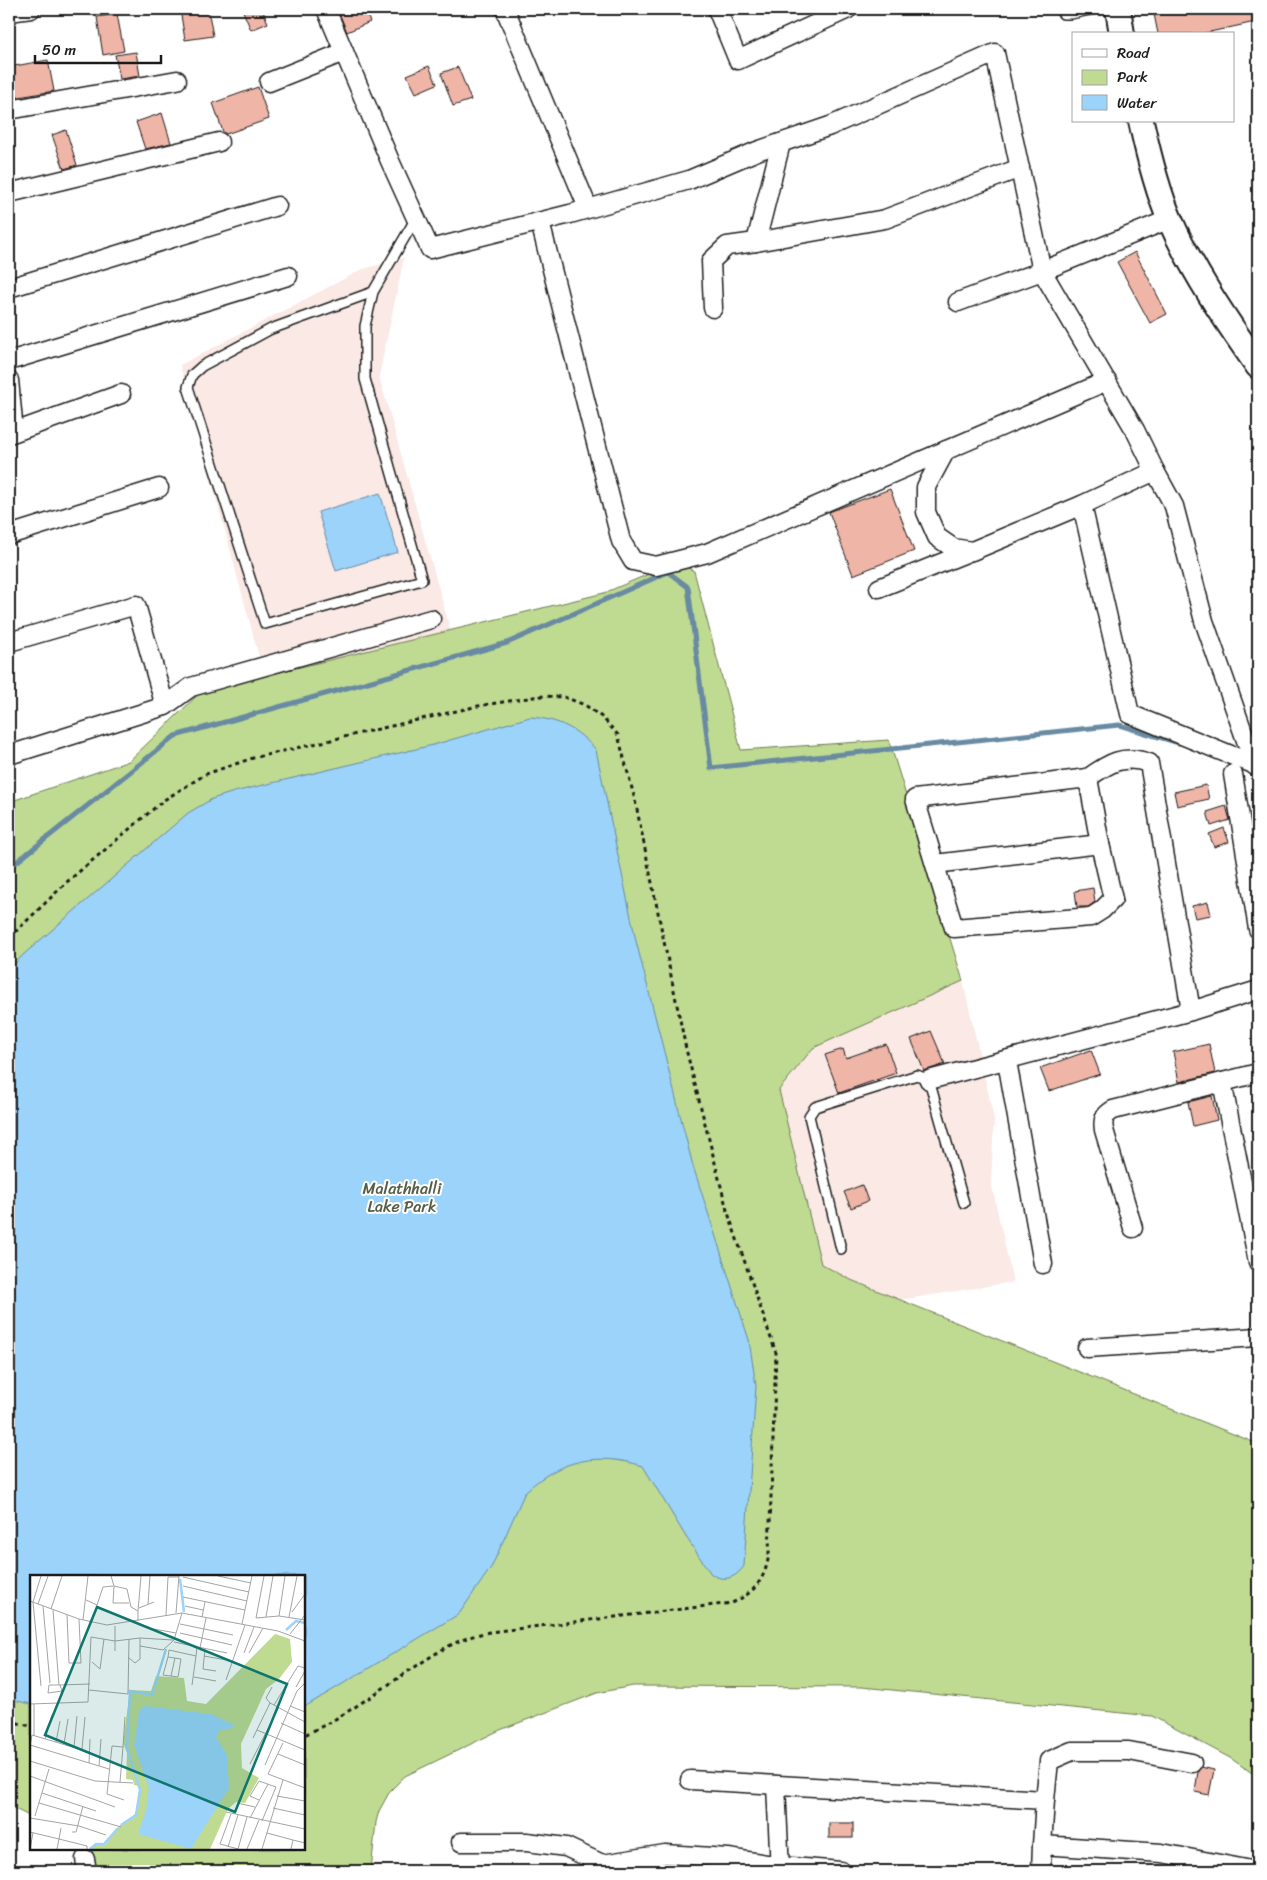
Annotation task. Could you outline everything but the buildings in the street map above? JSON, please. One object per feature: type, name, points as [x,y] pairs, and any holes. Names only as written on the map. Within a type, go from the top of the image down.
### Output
[{"type":"main road","points":[[1118,9],[1122,32]]},
{"type":"main road","points":[[1141,122],[1148,152],[1170,219],[1215,305],[1258,366]]},
{"type":"street","points":[[9,12],[31,9]]},
{"type":"street","points":[[326,9],[430,249],[540,222],[689,180],[757,151],[830,126],[994,52],[1042,271],[1135,430],[1174,506],[1204,621],[1257,766]]},
{"type":"street","points":[[505,9],[588,208]]},
{"type":"street","points":[[717,9],[738,60],[848,9]]},
{"type":"street","points":[[269,82],[344,52]]},
{"type":"street","points":[[9,110],[177,80]]},
{"type":"street","points":[[9,193],[219,142]]},
{"type":"street","points":[[756,242],[781,143]]},
{"type":"street","points":[[713,308],[711,261],[727,246],[885,219],[1020,168]]},
{"type":"street","points":[[9,288],[277,206]]},
{"type":"street","points":[[958,302],[1042,271],[1170,219]]},
{"type":"street","points":[[540,222],[621,541],[633,561],[656,566],[707,553],[1107,381]]},
{"type":"street","points":[[9,361],[288,276]]},
{"type":"street","points":[[9,380],[12,433],[122,394]]},
{"type":"street","points":[[946,450],[926,488],[926,512],[937,537],[952,548],[972,551]]},
{"type":"street","points":[[879,588],[1082,505],[1155,471]]},
{"type":"street","points":[[9,535],[160,488]]},
{"type":"street","points":[[1082,505],[1130,714],[1257,766]]},
{"type":"street","points":[[9,642],[136,605],[165,706]]},
{"type":"street","points":[[9,756],[165,706],[191,687],[431,619]]},
{"type":"street","points":[[1088,778],[1100,844],[1113,899],[1102,910],[1090,916],[954,928],[915,799],[1088,778],[1104,766],[1121,760],[1135,758],[1149,763],[1190,1011]]},
{"type":"street","points":[[1233,774],[1258,929]]},
{"type":"street","points":[[935,864],[1100,844]]},
{"type":"street","points":[[929,1080],[1007,1061],[1190,1011],[1258,990]]},
{"type":"street","points":[[1007,1061],[1043,1264]]},
{"type":"street","points":[[1133,1228],[1104,1130],[1103,1122],[1106,1115],[1114,1110],[1258,1073]]},
{"type":"street","points":[[1222,1082],[1258,1262]]},
{"type":"street","points":[[1087,1348],[1258,1337]]},
{"type":"street","points":[[1041,1871],[1049,1762],[1072,1751],[1129,1751],[1192,1763]]},
{"type":"street","points":[[690,1780],[1045,1800]]},
{"type":"street","points":[[776,1785],[780,1869]]},
{"type":"street","points":[[461,1842],[528,1842],[566,1847],[602,1864],[665,1854],[728,1858],[780,1869],[841,1871]]},
{"type":"street","points":[[1042,1845],[1162,1853],[1257,1871]]},
{"type":"lane","points":[[1059,9],[1063,14],[1071,14],[1095,9]]},
{"type":"lane","points":[[373,292],[271,329],[202,366],[192,375],[188,387],[265,624],[422,580],[365,379],[365,326],[373,292],[416,218]]},
{"type":"lane","points":[[841,1249],[809,1116],[815,1108],[917,1075],[929,1080],[964,1203]]},
{"type":"path","points":[[9,938],[68,881],[164,800],[206,774],[229,765],[478,706],[540,696],[564,697],[585,705],[603,718],[618,735],[635,800],[686,1049],[722,1191],[776,1353],[767,1569],[760,1583],[752,1592],[732,1603],[490,1632],[463,1639],[441,1649],[332,1720],[305,1734]]},
{"type":"path","points":[[9,1721],[30,1726]]},
{"type":"shaded area","points":[[404,258],[379,376],[451,632],[264,675],[180,365],[363,269]]},
{"type":"shaded area","points":[[963,981],[994,1119],[991,1182],[1013,1282],[900,1300],[851,1280],[821,1264],[779,1091],[813,1048]]},
{"type":"green space","name":"Malathhalli Lake Park","points":[[677,562],[694,571],[741,750],[889,740],[963,981],[813,1048],[779,1090],[821,1264],[851,1280],[1258,1444],[1258,1777],[1230,1758],[1152,1716],[862,1687],[633,1686],[597,1693],[500,1730],[405,1776],[390,1791],[379,1811],[376,1822],[371,1871],[96,1871],[92,1850],[305,1850],[305,1575],[30,1575],[30,1816],[9,1806],[9,802],[129,761],[202,691],[604,593]]},
{"type":"water","points":[[380,493],[398,552],[336,571],[318,512]]},
{"type":"water","points":[[530,717],[550,720],[567,726],[582,736],[596,750],[636,941],[693,1166],[749,1340],[756,1386],[744,1566],[737,1574],[729,1578],[720,1578],[711,1574],[643,1466],[610,1460],[580,1461],[552,1472],[525,1492],[492,1566],[459,1614],[305,1706],[305,1575],[30,1575],[30,1704],[9,1699],[9,970],[23,955],[188,813],[212,799],[234,792],[433,745]]},
{"type":"waterway","points":[[9,868],[175,736],[507,643],[668,572],[688,587],[711,768],[1119,725],[1179,743]]}]
